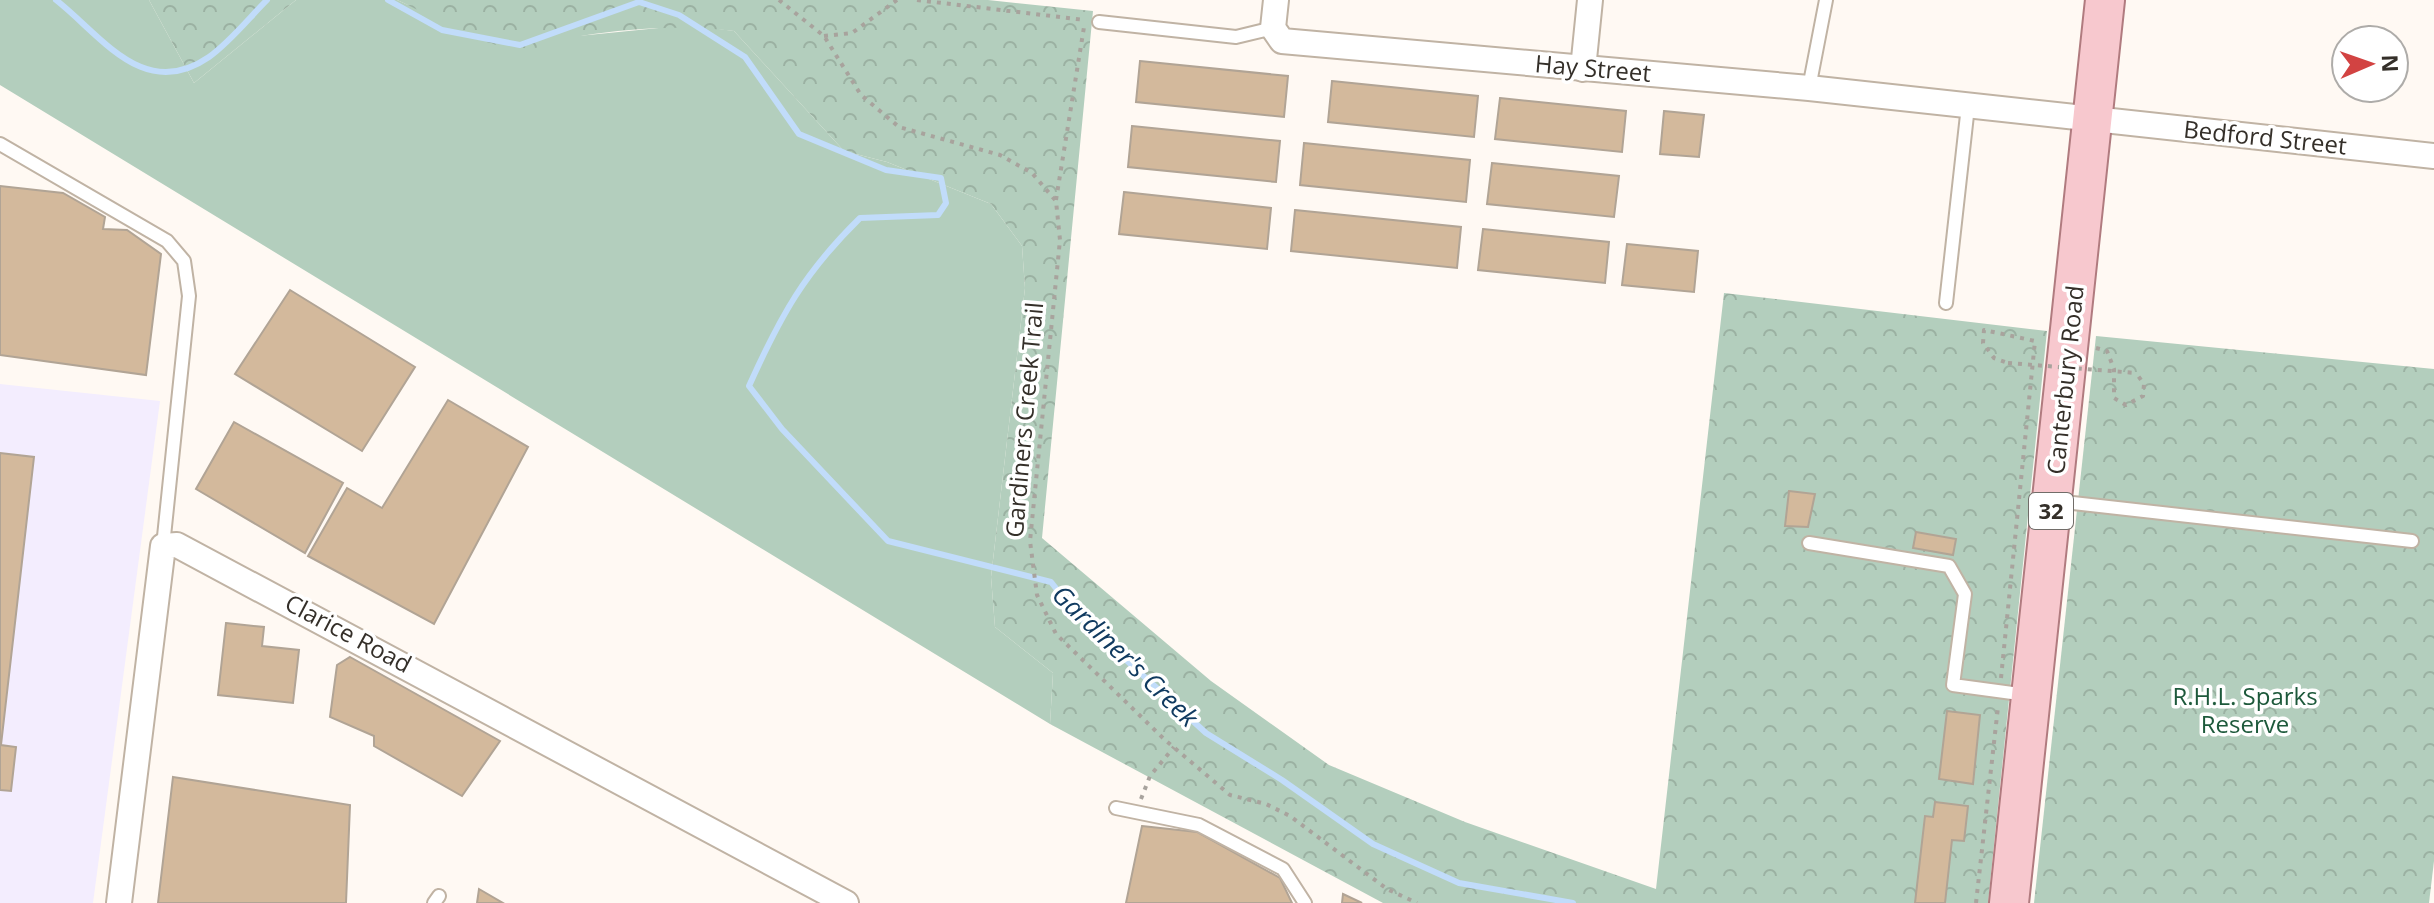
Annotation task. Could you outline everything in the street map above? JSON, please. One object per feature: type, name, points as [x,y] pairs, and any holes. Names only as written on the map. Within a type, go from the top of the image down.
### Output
[{"type":"main road","name":"Canterbury Road","points":[[2009,903],[2015,693],[2052,500],[2095,120],[2105,0]]},
{"type":"street","points":[[1273,28],[1276,0]]},
{"type":"street","points":[[1583,69],[1590,0]]},
{"type":"street","name":"Hay Street","points":[[1273,28],[1282,41],[1809,88],[2095,120]]},
{"type":"street","name":"Bedford Street","points":[[2095,120],[2434,156]]},
{"type":"street","name":"Clarice Road","points":[[163,546],[177,545],[195,552],[846,903]]},
{"type":"street","points":[[119,903],[163,546]]},
{"type":"lane","points":[[1809,88],[1826,0]]},
{"type":"lane","points":[[1099,22],[1236,37],[1273,28]]},
{"type":"lane","points":[[1946,303],[1968,106]]},
{"type":"lane","points":[[0,144],[167,241],[184,261],[189,296],[163,546]]},
{"type":"lane","points":[[2052,500],[2412,541]]},
{"type":"lane","points":[[1809,543],[1949,566],[1965,594],[1953,685],[2015,693]]},
{"type":"lane","points":[[1116,808],[1199,825],[1283,869],[1305,903]]},
{"type":"path","points":[[779,0],[824,36],[861,95],[899,127],[1000,155],[1032,173],[1056,201]]},
{"type":"path","points":[[824,36],[852,33],[897,0]]},
{"type":"path","points":[[917,0],[1099,22]]},
{"type":"path","name":"Gardiners Creek Trail","points":[[1085,20],[1056,201],[1060,240],[1030,541],[1037,595],[1056,634],[1174,747],[1230,795],[1266,804],[1290,816],[1387,889],[1417,903]]},
{"type":"path","points":[[1976,903],[2015,693],[2035,341],[1984,330],[1983,343],[1994,358],[2008,363],[2136,373],[2144,384],[2143,396],[2126,405],[2114,398],[2114,369],[2107,351],[2071,338]]},
{"type":"path","points":[[1145,788],[1174,747]]},
{"type":"shaded area","points":[[0,384],[160,401],[93,903],[0,903]]},
{"type":"green space","points":[[0,0],[149,0],[194,83],[296,0],[397,0],[415,8],[578,36],[689,25],[734,31],[844,151],[887,162],[991,204],[1022,246],[1025,288],[991,577],[995,627],[1053,673],[1050,724],[0,85]]},
{"type":"green space","points":[[149,0],[296,0],[194,83]]},
{"type":"green space","points":[[397,0],[988,0],[1093,11],[1042,538],[1211,681],[1329,765],[1465,822],[1656,889],[1724,293],[2047,331],[1988,903],[1383,903],[1050,724],[1053,673],[995,627],[991,577],[1025,288],[1022,246],[991,204],[887,162],[844,151],[734,31],[639,29],[581,36],[521,49],[472,37]]},
{"type":"green space","name":"R.H.L. Sparks Reserve","points":[[2096,336],[2434,369],[2434,861],[2429,903],[2034,903]]},
{"type":"building","points":[[1140,61],[1288,76],[1284,117],[1136,102]]},
{"type":"building","points":[[1332,81],[1478,96],[1474,137],[1328,122]]},
{"type":"building","points":[[1500,98],[1626,111],[1622,152],[1495,139]]},
{"type":"building","points":[[1664,111],[1704,115],[1699,157],[1660,154]]},
{"type":"building","points":[[1132,126],[1280,141],[1276,182],[1128,167]]},
{"type":"building","points":[[1304,143],[1470,160],[1466,202],[1300,185]]},
{"type":"building","points":[[1492,163],[1619,176],[1614,217],[1487,204]]},
{"type":"building","points":[[0,186],[63,193],[105,217],[103,229],[127,230],[161,254],[146,375],[0,355]]},
{"type":"building","points":[[1124,192],[1271,208],[1267,249],[1119,234]]},
{"type":"building","points":[[1295,210],[1461,227],[1457,268],[1291,251]]},
{"type":"building","points":[[1483,229],[1609,242],[1605,283],[1478,270]]},
{"type":"building","points":[[1627,244],[1698,251],[1694,292],[1622,285]]},
{"type":"building","points":[[290,290],[415,367],[362,451],[235,374]]},
{"type":"building","points":[[448,400],[528,447],[434,624],[308,556],[347,488],[382,508]]},
{"type":"building","points":[[234,422],[343,483],[305,553],[196,489]]},
{"type":"building","points":[[0,453],[34,457],[1,745],[16,747],[11,791],[0,790]]},
{"type":"building","points":[[1789,491],[1815,494],[1808,527],[1785,526]]},
{"type":"building","points":[[1916,532],[1956,539],[1953,555],[1913,548]]},
{"type":"building","points":[[226,623],[264,627],[262,646],[299,650],[293,703],[218,695]]},
{"type":"building","points":[[350,657],[500,741],[462,796],[374,746],[374,736],[330,717],[337,665]]},
{"type":"building","points":[[1947,711],[1980,715],[1973,784],[1939,779]]},
{"type":"building","points":[[173,777],[350,805],[346,903],[158,903]]},
{"type":"building","points":[[1935,802],[1968,806],[1964,841],[1952,840],[1945,903],[1915,903],[1925,816],[1933,817]]},
{"type":"building","points":[[1142,826],[1197,832],[1280,878],[1292,903],[1126,903]]},
{"type":"building","points":[[479,889],[503,903],[477,903]]},
{"type":"building","points":[[1343,894],[1362,903],[1342,903]]},
{"type":"waterway","points":[[56,0],[125,59],[144,68],[164,72],[186,69],[209,57],[267,0]]},
{"type":"waterway","name":"Gardiner's Creek","points":[[388,0],[442,30],[520,45],[639,2],[679,15],[745,57],[799,134],[886,170],[941,178],[946,203],[938,215],[860,218],[824,257],[796,296],[749,386],[782,429],[888,541],[1051,582],[1078,616],[1206,733],[1282,780],[1373,844],[1459,883],[1573,903]]}]
